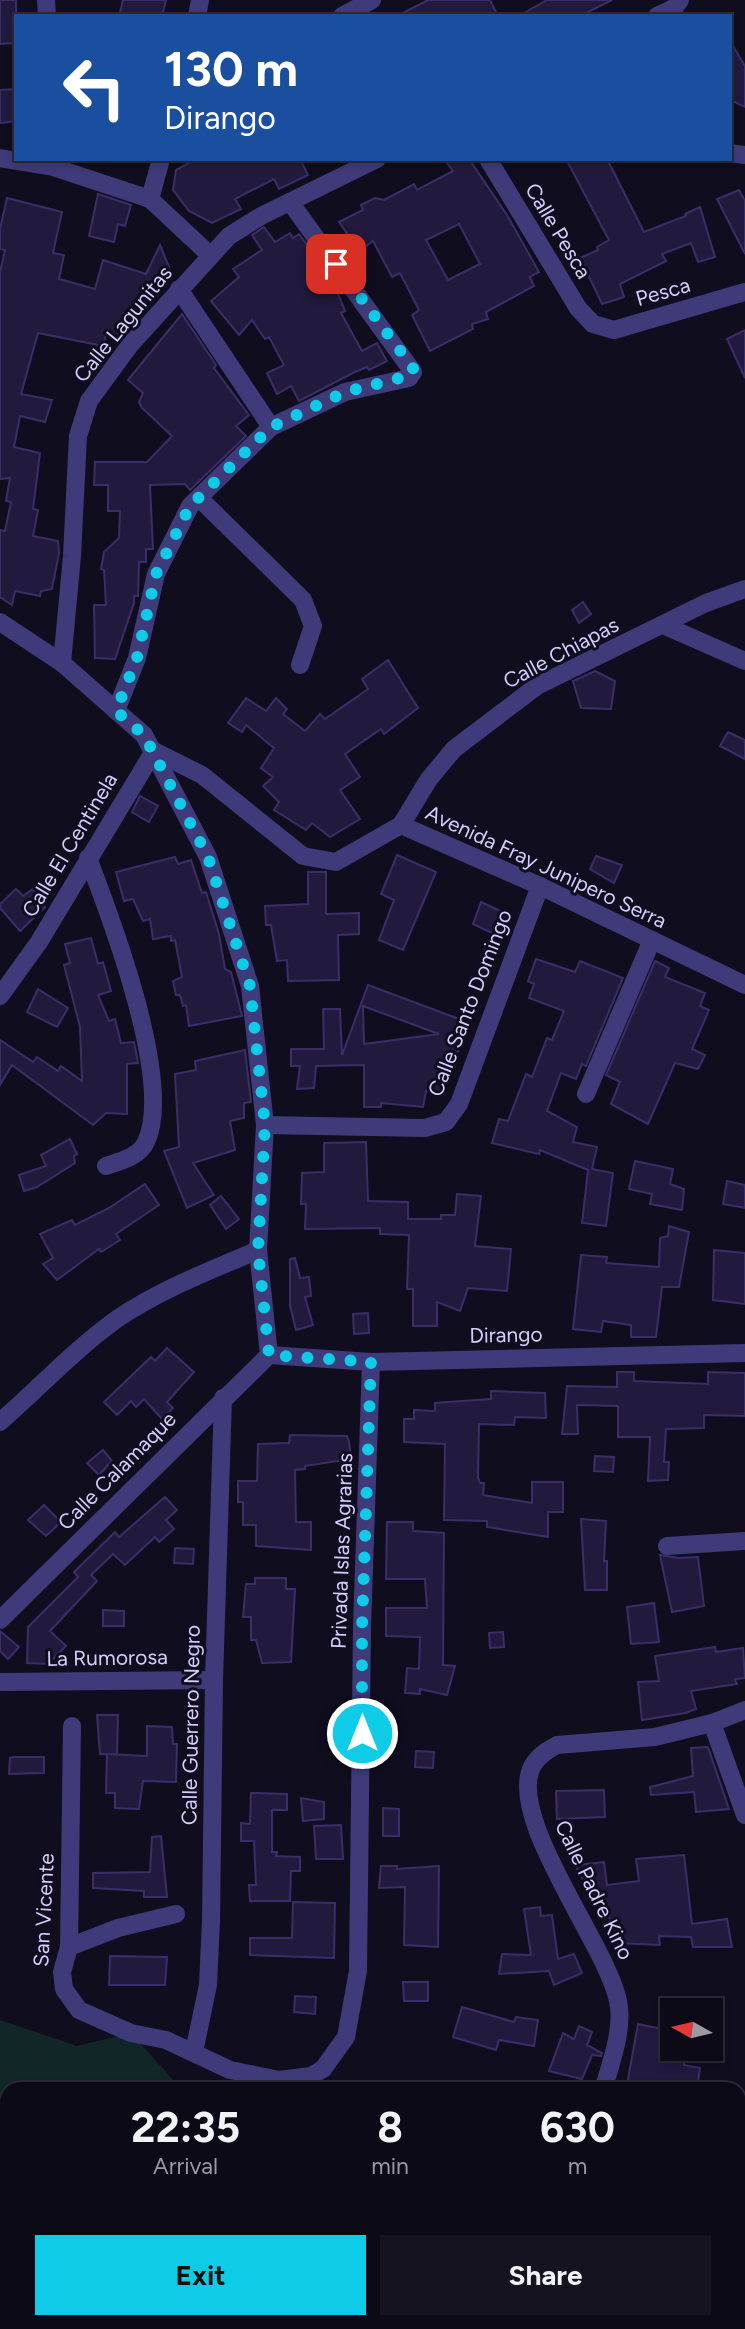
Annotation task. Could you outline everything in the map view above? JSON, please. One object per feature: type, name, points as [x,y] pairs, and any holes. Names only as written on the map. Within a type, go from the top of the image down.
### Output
[{"type":"street","points":[[346,14],[372,0]]},
{"type":"street","points":[[32,161],[53,163],[150,199],[210,255]]},
{"type":"street","points":[[150,199],[160,161]]},
{"type":"street","name":"Calle Lagunitas","points":[[62,663],[72,556],[78,436],[89,401],[107,374],[179,289],[229,236],[373,161]]},
{"type":"street","name":"Calle Pesca","points":[[489,161],[578,307],[593,324]]},
{"type":"street","points":[[116,711],[137,658],[156,574],[190,506],[271,427],[345,392],[409,378],[413,368],[290,202]]},
{"type":"street","points":[[179,289],[271,427]]},
{"type":"street","name":"Pesca","points":[[593,324],[614,330],[745,292]]},
{"type":"street","points":[[199,498],[303,600],[313,626],[300,665]]},
{"type":"street","name":"Calle Chiapas","points":[[401,825],[429,779],[454,749],[537,686],[745,589]]},
{"type":"street","points":[[0,622],[62,663],[144,735],[208,857],[250,986],[265,1125],[258,1250],[269,1355]]},
{"type":"street","points":[[663,625],[745,661]]},
{"type":"street","name":"Avenida Fray Junipero Serra","points":[[154,751],[202,775],[303,856],[336,862],[401,825],[540,886],[745,985]]},
{"type":"street","name":"Calle El Centinela","points":[[0,996],[39,942],[154,751]]},
{"type":"street","points":[[88,858],[107,907],[138,1011],[152,1083],[151,1124],[146,1143],[136,1155],[106,1166]]},
{"type":"street","name":"Calle Santo Domingo","points":[[265,1125],[425,1128],[446,1122],[459,1104],[540,886]]},
{"type":"street","points":[[586,1094],[652,940]]},
{"type":"street","points":[[0,1422],[89,1340],[120,1317],[166,1290],[258,1250]]},
{"type":"street","name":"Dirango","points":[[269,1355],[371,1362],[745,1353]]},
{"type":"street","name":"Calle Calamaque","points":[[0,1620],[269,1355]]},
{"type":"street","name":"Privada Islas Agrarias","points":[[323,2069],[346,2037],[358,1971],[362,1865],[362,1627],[371,1362]]},
{"type":"street","name":"Calle Guerrero Negro","points":[[194,2052],[208,1973],[223,1398]]},
{"type":"street","points":[[667,1546],[745,1541]]},
{"type":"street","name":"La Rumorosa","points":[[0,1682],[214,1680]]},
{"type":"street","name":"Calle Padre Kino","points":[[605,2082],[615,2045],[619,2005],[609,1971],[552,1866],[533,1816],[529,1789],[532,1766],[543,1753],[557,1745],[655,1737],[712,1723],[745,1710]]},
{"type":"street","points":[[712,1723],[745,1815]]},
{"type":"street","name":"San Vicente","points":[[72,1726],[69,1947],[62,1972],[69,2001],[79,2010],[131,2033],[166,2040],[230,2070],[259,2078],[311,2076],[323,2069]]},
{"type":"street","points":[[69,1947],[118,1928],[176,1914]]},
{"type":"green space","points":[[0,2020],[77,2046],[131,2033],[175,2082],[0,2082]]},
{"type":"building","points":[[0,0],[16,0],[14,43],[0,44]]},
{"type":"building","points":[[123,0],[166,0],[162,14],[120,14]]},
{"type":"building","points":[[428,0],[490,0],[497,14],[401,14]]},
{"type":"building","points":[[547,0],[612,0],[584,14],[522,14]]},
{"type":"building","points":[[732,44],[745,66],[745,107],[732,101]]},
{"type":"building","points":[[14,89],[14,121],[0,123],[0,90]]},
{"type":"building","points":[[192,161],[301,161],[308,175],[279,189],[274,179],[235,199],[241,209],[212,223],[189,211],[173,190],[176,170]]},
{"type":"building","points":[[446,161],[470,161],[507,215],[539,272],[530,277],[534,286],[486,312],[488,319],[472,324],[473,329],[430,351],[412,315],[419,310],[400,273],[392,277],[373,241],[359,251],[339,222],[363,210],[361,205],[375,198],[384,200],[414,184],[417,190],[453,171]],"holes":[[[459,224],[480,264],[448,280],[426,240]]]},
{"type":"building","points":[[567,161],[608,161],[644,232],[686,216],[685,214],[700,207],[715,257],[698,262],[691,243],[662,254],[666,261],[620,284],[624,297],[602,304],[580,258],[598,250],[597,247],[609,240]]},
{"type":"building","points":[[739,190],[745,201],[745,254],[717,199]]},
{"type":"building","points":[[98,194],[131,205],[125,226],[118,224],[114,242],[89,236]]},
{"type":"building","points":[[7,198],[62,212],[53,253],[64,255],[59,279],[95,289],[103,260],[146,274],[160,245],[169,267],[161,290],[151,303],[146,303],[119,337],[106,335],[103,346],[38,333],[21,394],[52,400],[45,422],[20,416],[14,447],[40,453],[33,509],[38,510],[33,536],[58,541],[59,553],[52,589],[41,591],[40,596],[15,591],[12,605],[0,597],[0,530],[5,531],[11,502],[6,501],[10,478],[0,479],[0,272],[5,250],[0,249],[0,229]]},
{"type":"building","points":[[264,227],[275,242],[290,233],[293,238],[299,234],[332,279],[345,311],[341,313],[362,351],[377,343],[387,361],[369,370],[367,367],[355,372],[299,401],[291,386],[277,394],[267,373],[284,365],[269,337],[265,339],[252,320],[239,335],[211,301],[239,277],[233,269],[262,250],[252,235]]},
{"type":"building","points":[[182,314],[216,365],[214,368],[249,415],[236,426],[246,436],[190,490],[185,484],[150,485],[153,549],[146,549],[146,562],[139,562],[138,596],[134,596],[115,659],[95,658],[94,605],[106,605],[104,570],[101,569],[104,552],[119,538],[120,511],[108,511],[108,485],[94,485],[95,462],[147,462],[172,436],[142,408],[139,402],[143,393],[128,380]]},
{"type":"building","points":[[745,330],[745,378],[727,339]]},
{"type":"building","points":[[583,602],[591,614],[579,623],[572,610]]},
{"type":"building","points":[[388,660],[418,708],[384,734],[381,729],[345,754],[360,777],[340,790],[360,819],[330,837],[312,823],[306,830],[274,810],[279,802],[263,786],[273,777],[261,768],[274,748],[246,725],[242,732],[228,723],[246,698],[266,711],[276,698],[287,709],[283,714],[305,731],[320,714],[325,719],[368,689],[362,679]]},
{"type":"building","points":[[595,671],[615,681],[611,709],[581,708],[573,681]]},
{"type":"building","points":[[728,732],[745,740],[745,759],[720,746]]},
{"type":"building","points":[[140,796],[158,806],[149,822],[132,812]]},
{"type":"building","points":[[397,855],[436,872],[403,950],[379,940],[394,900],[381,894]]},
{"type":"building","points":[[596,856],[622,865],[614,883],[590,869]]},
{"type":"building","points":[[175,857],[178,864],[191,860],[202,893],[206,892],[219,934],[225,969],[231,972],[242,1016],[189,1026],[186,1005],[183,1006],[180,995],[176,995],[173,981],[182,977],[175,940],[171,941],[171,936],[153,939],[150,919],[143,921],[133,899],[124,901],[116,872]]},
{"type":"building","points":[[308,872],[326,872],[326,914],[359,913],[359,934],[338,935],[339,980],[288,981],[287,960],[277,961],[271,925],[266,925],[265,906],[308,904]]},
{"type":"building","points":[[16,889],[23,896],[33,889],[45,907],[20,931],[0,908],[0,904]]},
{"type":"building","points":[[481,902],[507,914],[498,936],[473,924]]},
{"type":"building","points":[[91,938],[98,964],[103,962],[111,991],[98,995],[109,1021],[115,1019],[121,1043],[134,1042],[138,1063],[127,1064],[127,1114],[106,1113],[93,1125],[12,1065],[0,1085],[0,1040],[33,1062],[37,1057],[58,1071],[61,1066],[82,1081],[80,1027],[64,965],[70,963],[65,944]]},
{"type":"building","points":[[536,959],[575,972],[580,961],[623,978],[586,1066],[582,1064],[576,1079],[561,1073],[547,1111],[577,1127],[573,1142],[597,1147],[592,1169],[613,1173],[606,1226],[582,1223],[588,1170],[540,1150],[539,1154],[492,1143],[499,1119],[508,1121],[526,1074],[532,1077],[547,1038],[552,1040],[564,1011],[529,998],[534,984],[528,981]]},
{"type":"building","points":[[655,961],[669,968],[665,977],[705,993],[700,1006],[709,1010],[692,1049],[705,1055],[698,1069],[675,1063],[648,1124],[611,1104],[620,1082],[606,1075]]},
{"type":"building","points":[[368,985],[470,1023],[439,1095],[426,1091],[423,1107],[381,1103],[381,1107],[364,1107],[364,1065],[316,1066],[314,1088],[297,1089],[300,1066],[291,1066],[291,1049],[324,1049],[323,1009],[340,1009],[342,1055]],"holes":[[[363,1006],[439,1034],[364,1044]]]},
{"type":"building","points":[[38,989],[68,1008],[57,1027],[27,1012]]},
{"type":"building","points":[[245,1050],[251,1102],[244,1103],[244,1118],[230,1121],[235,1150],[193,1163],[214,1195],[187,1208],[164,1151],[179,1147],[175,1074],[196,1070],[195,1061]]},
{"type":"building","points":[[70,1139],[77,1154],[74,1156],[75,1163],[37,1187],[24,1191],[19,1175],[46,1166],[41,1155]]},
{"type":"building","points":[[366,1142],[368,1201],[408,1202],[408,1219],[441,1219],[441,1215],[455,1215],[457,1194],[481,1196],[475,1246],[511,1249],[507,1291],[468,1288],[460,1311],[437,1302],[437,1326],[413,1326],[413,1289],[407,1289],[409,1235],[380,1234],[380,1228],[305,1229],[306,1204],[301,1204],[302,1173],[324,1172],[324,1143]]},
{"type":"building","points":[[635,1161],[673,1169],[670,1184],[684,1189],[682,1210],[650,1204],[652,1194],[629,1189]]},
{"type":"building","points":[[727,1181],[745,1185],[745,1208],[723,1204]]},
{"type":"building","points":[[145,1184],[159,1205],[116,1234],[120,1240],[101,1252],[99,1249],[57,1280],[43,1264],[53,1258],[40,1234],[72,1220],[75,1225],[109,1208]]},
{"type":"building","points":[[221,1196],[239,1219],[226,1229],[210,1205]]},
{"type":"building","points":[[669,1226],[689,1232],[679,1287],[662,1287],[656,1337],[631,1337],[631,1325],[603,1321],[601,1332],[573,1329],[581,1255],[607,1257],[606,1263],[659,1267],[660,1238],[668,1236]]},
{"type":"building","points":[[714,1250],[745,1253],[745,1304],[713,1300]]},
{"type":"building","points":[[295,1258],[300,1278],[309,1277],[311,1296],[305,1297],[313,1325],[296,1330],[290,1306],[290,1259]]},
{"type":"building","points":[[368,1313],[369,1333],[354,1334],[353,1314]]},
{"type":"building","points":[[167,1348],[194,1372],[167,1402],[173,1408],[162,1419],[144,1399],[136,1407],[131,1401],[117,1415],[104,1402],[151,1357],[155,1361]]},
{"type":"building","points":[[617,1372],[634,1372],[634,1381],[708,1384],[708,1372],[745,1373],[745,1416],[704,1415],[704,1428],[666,1429],[664,1462],[669,1462],[668,1480],[648,1481],[650,1437],[618,1437],[618,1406],[577,1405],[578,1434],[562,1434],[567,1386],[617,1387]]},
{"type":"building","points":[[491,1391],[545,1393],[546,1418],[515,1417],[514,1425],[479,1424],[478,1477],[480,1483],[484,1483],[483,1495],[532,1503],[532,1482],[563,1482],[563,1512],[548,1512],[548,1537],[487,1527],[487,1521],[444,1520],[445,1444],[404,1442],[404,1419],[414,1419],[414,1410],[435,1411],[435,1403],[491,1399]]},
{"type":"building","points":[[290,1435],[347,1436],[349,1442],[351,1459],[295,1470],[296,1522],[311,1522],[311,1550],[256,1546],[256,1525],[243,1525],[243,1502],[238,1502],[238,1481],[257,1481],[258,1444],[289,1443]]},
{"type":"building","points":[[103,1450],[112,1461],[99,1475],[87,1463]]},
{"type":"building","points":[[595,1456],[614,1457],[613,1472],[594,1471]]},
{"type":"building","points":[[165,1497],[177,1510],[166,1520],[174,1529],[159,1542],[155,1537],[125,1565],[113,1554],[91,1575],[97,1581],[50,1631],[66,1646],[48,1664],[27,1663],[28,1627],[78,1577],[74,1572],[115,1532],[119,1537]]},
{"type":"building","points":[[44,1505],[61,1522],[46,1536],[28,1520]]},
{"type":"building","points":[[581,1519],[606,1521],[604,1561],[607,1561],[607,1590],[585,1590]]},
{"type":"building","points":[[387,1522],[413,1522],[413,1531],[444,1533],[443,1665],[455,1666],[447,1695],[420,1689],[420,1694],[405,1693],[407,1668],[419,1669],[420,1637],[386,1636],[386,1608],[427,1608],[425,1579],[386,1579]]},
{"type":"building","points":[[175,1548],[194,1549],[193,1564],[174,1563]]},
{"type":"building","points":[[660,1555],[698,1557],[704,1606],[672,1612]]},
{"type":"building","points":[[255,1578],[286,1578],[286,1589],[295,1589],[291,1662],[262,1663],[256,1640],[251,1640],[251,1617],[243,1617],[246,1584],[255,1584]]},
{"type":"building","points":[[654,1603],[659,1642],[631,1644],[627,1607]]},
{"type":"building","points":[[103,1610],[124,1611],[124,1626],[103,1626]]},
{"type":"building","points":[[0,1631],[19,1647],[8,1659],[0,1651]]},
{"type":"building","points":[[503,1632],[504,1647],[490,1648],[489,1633]]},
{"type":"building","points":[[715,1647],[716,1652],[743,1648],[745,1678],[735,1679],[737,1684],[691,1691],[696,1709],[642,1720],[638,1682],[659,1681],[655,1656]]},
{"type":"building","points":[[97,1715],[118,1715],[117,1755],[100,1754]]},
{"type":"building","points":[[147,1726],[172,1727],[173,1744],[177,1744],[176,1782],[143,1781],[139,1809],[115,1808],[115,1793],[106,1793],[107,1754],[147,1756]]},
{"type":"building","points":[[708,1747],[729,1809],[696,1812],[694,1792],[651,1795],[650,1787],[693,1776],[691,1748]]},
{"type":"building","points":[[416,1751],[434,1752],[433,1768],[415,1767]]},
{"type":"building","points":[[44,1757],[44,1773],[9,1774],[10,1758]]},
{"type":"building","points":[[604,1790],[605,1817],[557,1819],[556,1791]]},
{"type":"building","points":[[251,1793],[287,1794],[287,1810],[272,1810],[272,1852],[277,1852],[276,1856],[300,1857],[300,1871],[291,1871],[290,1901],[250,1901],[249,1885],[256,1885],[254,1841],[241,1841],[241,1823],[250,1824]]},
{"type":"building","points":[[301,1798],[324,1802],[324,1819],[303,1821]]},
{"type":"building","points":[[383,1808],[399,1809],[399,1836],[383,1836]]},
{"type":"building","points":[[341,1825],[343,1859],[316,1859],[314,1826]]},
{"type":"building","points":[[161,1836],[167,1897],[144,1897],[144,1891],[93,1888],[93,1873],[150,1872],[152,1837]]},
{"type":"building","points":[[684,1855],[692,1924],[727,1919],[732,1947],[693,1947],[691,1937],[659,1936],[660,1945],[617,1943],[608,1924],[611,1922],[600,1893],[592,1896],[575,1865],[604,1862],[607,1885],[639,1881],[636,1859]]},
{"type":"building","points":[[381,1866],[397,1866],[397,1869],[439,1866],[438,1947],[404,1945],[405,1887],[379,1888]]},
{"type":"building","points":[[293,1902],[335,1903],[334,1958],[250,1955],[250,1938],[292,1938]]},
{"type":"building","points":[[540,1907],[541,1916],[552,1915],[558,1959],[574,1954],[582,1973],[554,1985],[549,1971],[499,1974],[502,1954],[531,1955],[524,1909]]},
{"type":"building","points":[[110,1956],[167,1957],[165,1985],[109,1985]]},
{"type":"building","points":[[403,1982],[428,1982],[428,2001],[404,2001]]},
{"type":"building","points":[[295,1996],[316,1997],[315,2014],[294,2012]]},
{"type":"building","points":[[462,2007],[514,2022],[516,2017],[538,2020],[534,2046],[499,2040],[496,2050],[453,2037]]},
{"type":"building","points":[[638,2024],[660,2029],[660,2062],[684,2062],[684,2065],[700,2068],[698,2082],[627,2082]]},
{"type":"building","points":[[579,2026],[592,2032],[587,2045],[602,2053],[601,2056],[592,2055],[582,2079],[549,2071],[563,2033],[574,2039]]},
{"type":"route","points":[[336,264],[413,368],[412,375],[409,378],[345,392],[271,427],[190,506],[156,574],[137,658],[116,711],[144,735],[208,857],[250,986],[265,1125],[258,1250],[269,1355],[371,1362],[362,1627],[362,1733]]}]
